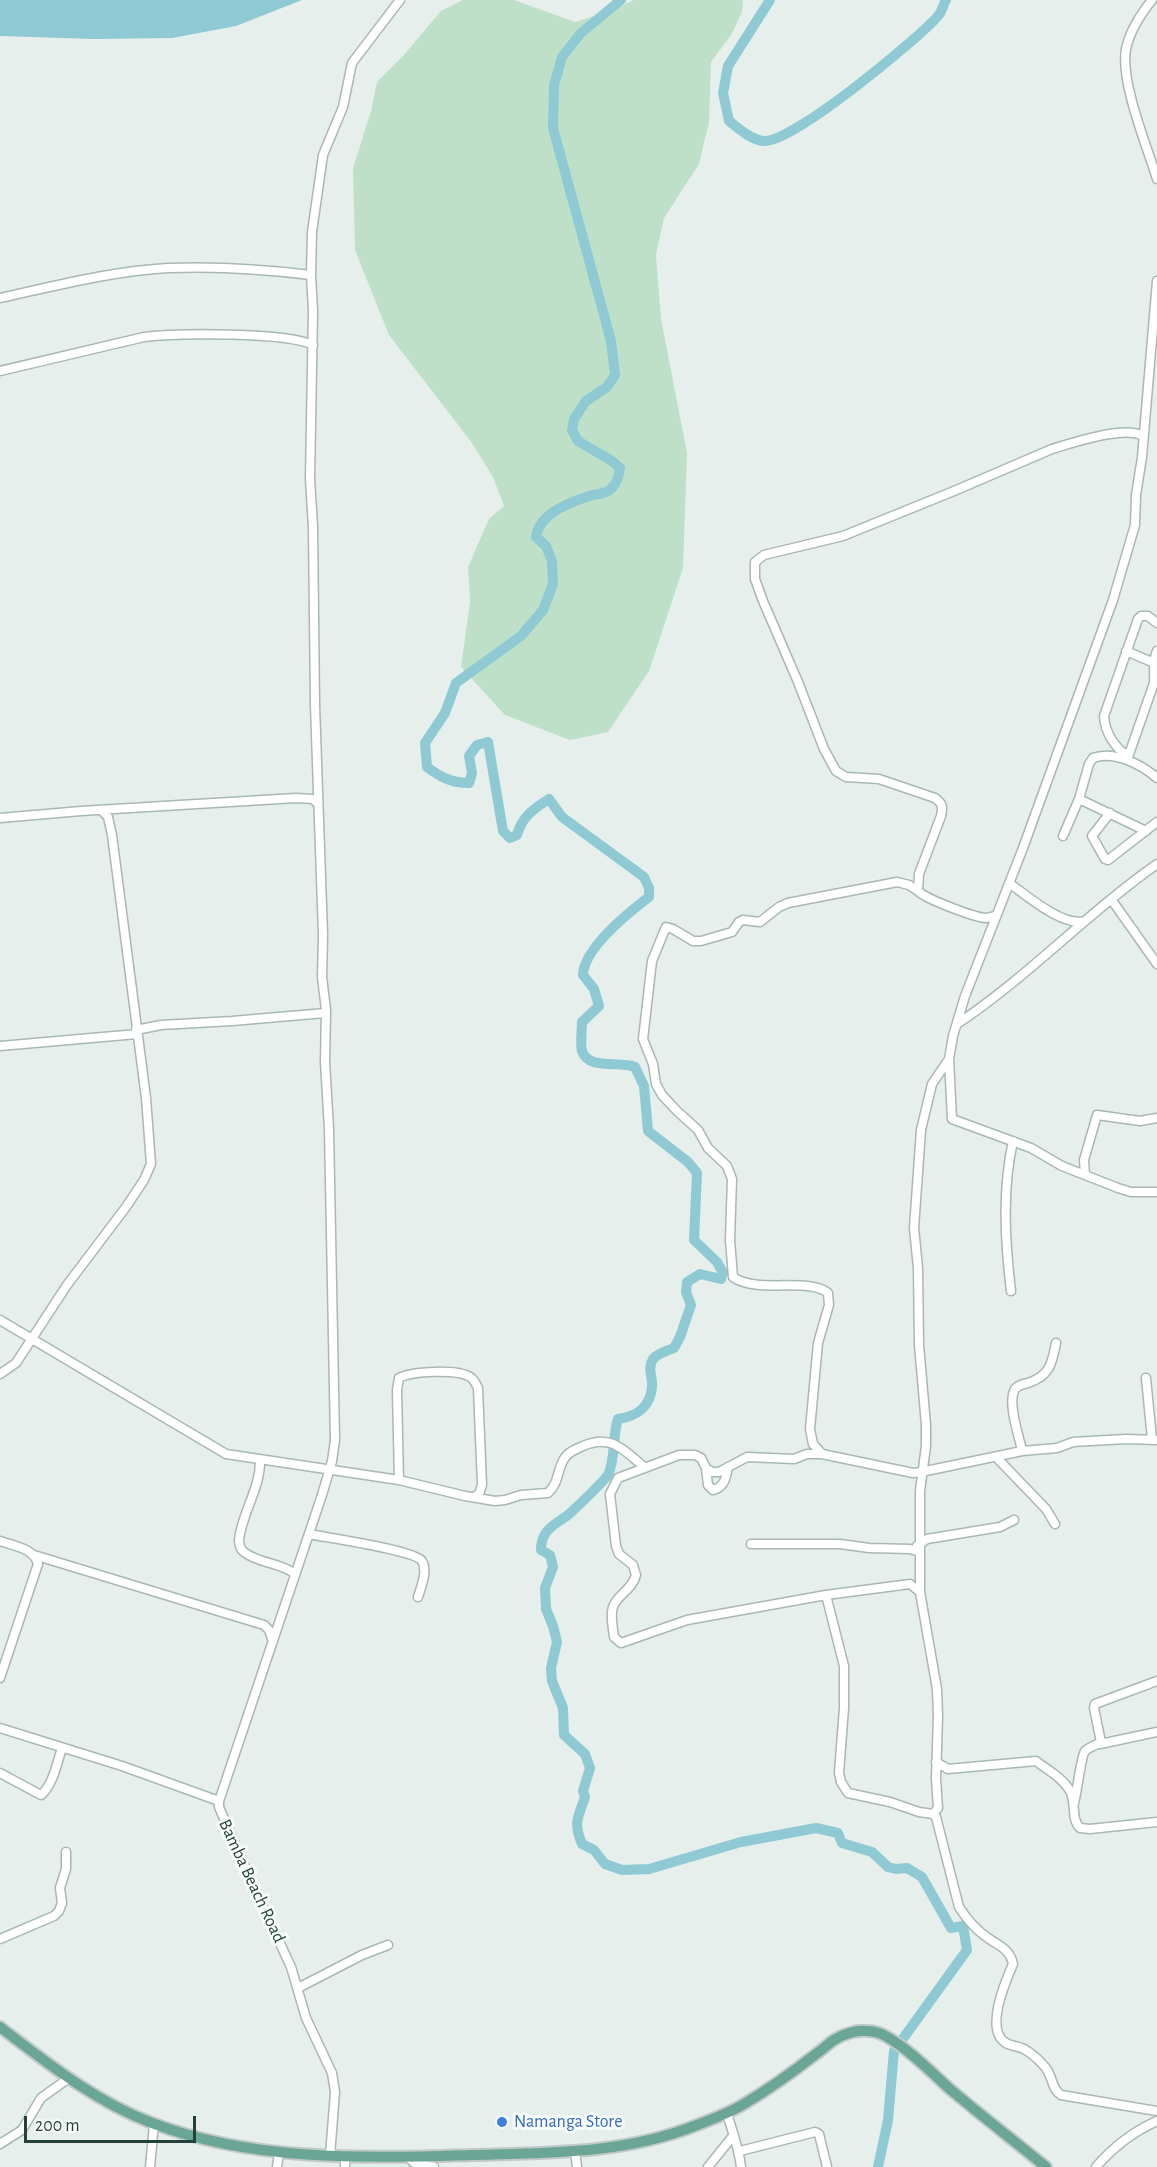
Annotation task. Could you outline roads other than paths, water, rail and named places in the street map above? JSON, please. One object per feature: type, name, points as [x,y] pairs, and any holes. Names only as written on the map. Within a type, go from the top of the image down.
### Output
[{"type":"main road","points":[[0,2027],[69,2078],[104,2100],[154,2124],[221,2143],[279,2153],[330,2156],[345,2162],[408,2157],[575,2151],[621,2147],[660,2138],[727,2113],[744,2104],[835,2039],[863,2030],[886,2036],[899,2045],[1046,2167]]},
{"type":"street","name":"Bamba Beach Road","points":[[330,2156],[334,2116],[333,2083],[327,2060],[306,2018],[284,1951],[220,1812],[219,1801],[330,1469],[335,1440],[310,479],[313,345],[312,232],[319,173],[343,107],[352,63],[400,0]]},
{"type":"street","points":[[1152,0],[1132,29],[1125,55],[1127,79],[1157,179]]},
{"type":"street","points":[[0,298],[112,276],[167,268],[237,268],[311,275]]},
{"type":"street","points":[[1157,281],[1135,525],[1113,600],[1009,883],[991,917],[991,927],[965,996],[949,1059],[953,1103],[965,1124],[1013,1141],[1085,1175],[1131,1192],[1157,1192]]},
{"type":"street","points":[[0,371],[163,334],[279,338],[300,340],[313,345]]},
{"type":"street","points":[[918,891],[919,874],[938,830],[943,807],[935,798],[886,781],[846,777],[836,771],[827,757],[763,601],[755,579],[755,562],[764,555],[843,536],[865,528],[1052,449],[1123,433],[1133,432],[1143,436]]},
{"type":"street","points":[[1157,622],[1148,616],[1141,616],[1126,651],[1104,716],[1104,723],[1116,748],[1157,778]]},
{"type":"street","points":[[1126,651],[1152,662]]},
{"type":"street","points":[[1127,758],[1154,683],[1156,673],[1152,662],[1157,651]]},
{"type":"street","points":[[1063,836],[1093,758],[1110,756],[1127,758]]},
{"type":"street","points":[[0,818],[296,798],[313,799],[318,804]]},
{"type":"street","points":[[1079,799],[1146,831]]},
{"type":"street","points":[[0,1374],[16,1363],[67,1285],[126,1207],[150,1164],[146,1098],[112,835],[108,817],[102,811]]},
{"type":"street","points":[[1110,813],[1092,836],[1104,859],[1108,860],[1157,822]]},
{"type":"street","points":[[957,1024],[1157,864]]},
{"type":"street","points":[[822,1454],[813,1444],[810,1429],[818,1343],[829,1305],[828,1293],[824,1289],[744,1282],[734,1277],[730,1240],[732,1179],[727,1166],[708,1148],[698,1130],[662,1095],[656,1084],[653,1064],[643,1039],[652,961],[666,927],[693,941],[701,941],[732,932],[743,920],[760,922],[788,903],[897,882],[909,885],[935,902],[991,917]]},
{"type":"street","points":[[1009,883],[1057,916],[1073,923],[1085,921]]},
{"type":"street","points":[[1111,899],[1157,964]]},
{"type":"street","points":[[0,1046],[137,1032],[161,1025],[232,1022],[325,1012]]},
{"type":"street","points":[[933,1814],[938,1808],[936,1762],[938,1716],[937,1689],[920,1592],[921,1472],[925,1463],[926,1436],[915,1238],[918,1149],[932,1084],[949,1059]]},
{"type":"street","points":[[1085,1175],[1084,1160],[1097,1115],[1140,1121],[1157,1118]]},
{"type":"street","points":[[1011,1291],[1006,1241],[1006,1198],[1007,1167],[1013,1141]]},
{"type":"street","points":[[0,1320],[226,1454],[399,1480],[495,1501],[548,1492],[556,1481],[565,1457],[573,1450],[600,1441],[614,1443],[644,1467]]},
{"type":"street","points":[[1022,1450],[1012,1402],[1014,1390],[1017,1386],[1042,1377],[1050,1367],[1056,1343]]},
{"type":"street","points":[[399,1480],[397,1390],[399,1378],[405,1375],[432,1372],[463,1374],[472,1378],[478,1388],[482,1485],[479,1494],[474,1497]]},
{"type":"street","points":[[706,1468],[712,1472],[719,1472],[747,1457],[794,1460],[807,1454],[822,1454],[913,1473],[1022,1450],[1057,1448],[1073,1442],[1154,1440],[1146,1378]]},
{"type":"street","points":[[728,1467],[724,1484],[713,1490],[708,1485],[706,1468],[701,1458],[694,1455],[679,1455],[618,1478],[610,1494],[616,1546],[619,1554],[633,1565],[636,1575],[630,1588],[612,1609],[616,1640],[621,1643],[687,1620],[826,1595],[910,1584],[920,1592]]},
{"type":"street","points":[[996,1457],[1046,1509],[1055,1524]]},
{"type":"street","points":[[260,1459],[260,1468],[239,1546],[252,1557],[284,1567],[295,1574]]},
{"type":"street","points":[[751,1544],[815,1543],[910,1549],[920,1548],[927,1539],[1000,1527],[1014,1520]]},
{"type":"street","points":[[309,1534],[391,1549],[417,1557],[423,1563],[424,1570],[418,1598]]},
{"type":"street","points":[[0,1541],[34,1554],[264,1625],[269,1630],[273,1641]]},
{"type":"street","points":[[0,1678],[36,1574],[38,1564],[34,1554]]},
{"type":"street","points":[[826,1595],[844,1666],[844,1708],[839,1773],[844,1790],[848,1793],[933,1814],[936,1817],[958,1906],[964,1916],[987,1937],[1007,1950],[1012,1959],[1013,1964],[1001,1991],[999,2002],[997,2024],[1000,2039],[1025,2049],[1045,2068],[1055,2090],[1061,2095],[1157,2111]]},
{"type":"street","points":[[0,1641],[11,1646]]},
{"type":"street","points":[[1100,1744],[1101,1736],[1095,1716],[1095,1704],[1157,1681]]},
{"type":"street","points":[[0,1728],[122,1766],[219,1801]]},
{"type":"street","points":[[1074,1803],[1078,1791],[1082,1755],[1087,1749],[1157,1732]]},
{"type":"street","points":[[0,1773],[41,1795],[45,1793],[52,1778],[62,1748]]},
{"type":"street","points":[[936,1762],[948,1769],[957,1769],[1035,1761],[1068,1788],[1074,1803],[1075,1823],[1080,1828],[1090,1830],[1157,1822]]},
{"type":"street","points":[[0,1939],[54,1916],[59,1911],[62,1903],[60,1888],[66,1869],[66,1852]]},
{"type":"street","points":[[298,1988],[362,1955],[388,1945]]},
{"type":"street","points":[[0,2144],[22,2130],[40,2098],[69,2078]]},
{"type":"street","points":[[727,2113],[740,2151],[741,2167]]},
{"type":"street","points":[[1096,2167],[1110,2150],[1127,2136],[1157,2121]]},
{"type":"street","points":[[150,2167],[154,2124]]},
{"type":"street","points":[[740,2151],[815,2132],[819,2134],[822,2141],[827,2167]]},
{"type":"street","points":[[708,2167],[733,2136]]},
{"type":"street","points":[[575,2151],[578,2167]]},
{"type":"street","points":[[277,2167],[279,2153]]},
{"type":"street","points":[[408,2157],[414,2163],[434,2167]]},
{"type":"water","points":[[0,0],[302,0],[236,26],[172,38],[94,39],[0,36]]},
{"type":"waterway","points":[[621,0],[581,33],[562,57],[554,85],[553,128],[611,341],[615,375],[607,387],[586,401],[574,419],[572,430],[578,441],[620,468],[619,474],[609,491],[564,506],[549,516],[538,529],[536,537],[546,546],[552,561],[553,584],[543,610],[521,636],[456,683],[445,713],[425,743],[427,767],[446,779],[469,783],[472,773],[469,756],[477,745],[488,742],[503,831],[510,838],[517,835],[529,814],[549,799],[562,817],[644,877],[649,888],[649,897],[608,932],[585,965],[583,975],[594,989],[599,1006],[582,1022],[582,1051],[590,1061],[635,1067],[644,1086],[648,1131],[688,1162],[697,1173],[694,1240],[717,1262],[723,1273],[721,1279],[700,1274],[687,1282],[686,1292],[691,1305],[680,1337],[674,1348],[653,1359],[650,1370],[651,1394],[645,1406],[631,1416],[618,1419],[608,1475],[572,1512],[549,1529],[543,1538],[541,1550],[550,1555],[553,1567],[545,1588],[546,1609],[557,1642],[551,1668],[552,1681],[563,1708],[564,1735],[585,1754],[590,1768],[578,1820],[579,1837],[582,1844],[594,1850],[605,1864],[622,1870],[649,1869],[741,1842],[816,1828],[838,1833],[842,1843],[872,1852],[888,1867],[907,1868],[922,1877],[951,1928],[963,1926],[967,1950],[894,2051],[888,2120],[878,2167]]},
{"type":"waterway","points":[[770,0],[728,66],[723,93],[729,121],[750,136],[764,141],[800,126],[853,89],[926,28],[939,14],[946,0]]},
{"type":"place","name":"Namanga Store","points":[[502,2122]]}]
